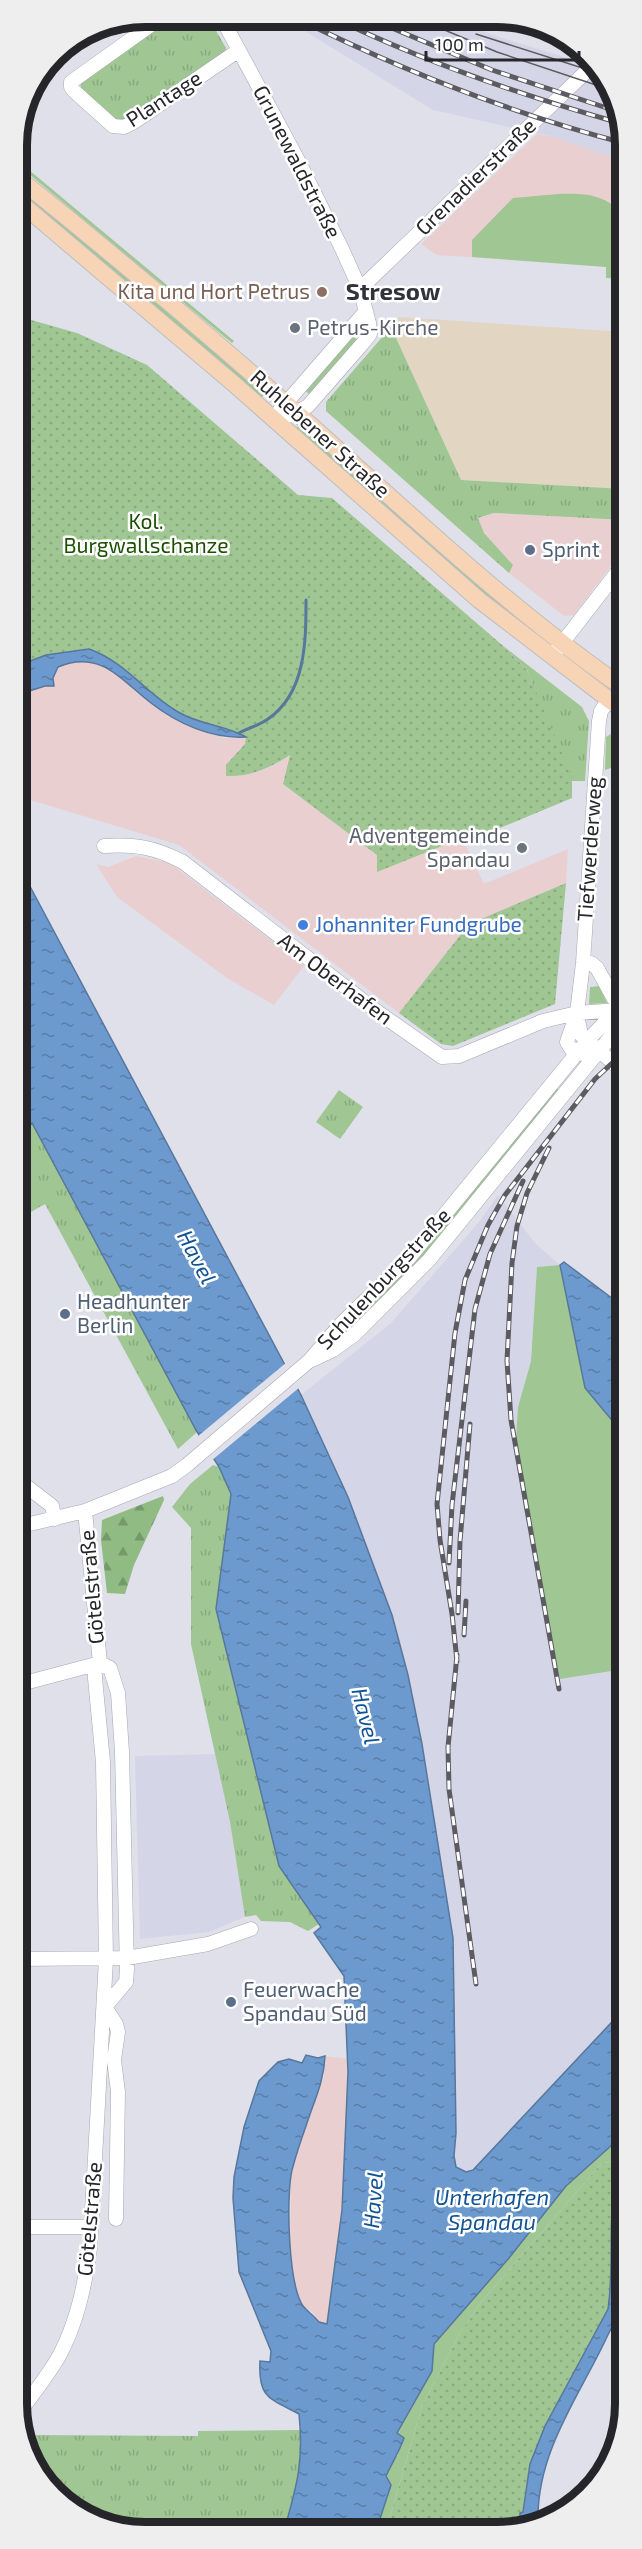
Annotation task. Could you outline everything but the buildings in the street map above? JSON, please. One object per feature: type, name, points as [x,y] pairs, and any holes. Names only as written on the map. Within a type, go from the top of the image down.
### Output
[{"type":"main road","name":"Ruhlebener Straße","points":[[27,185],[185,316],[464,563],[562,643],[615,682]]},
{"type":"main road","name":"Ruhlebener Straße","points":[[27,209],[275,420],[471,592],[615,706]]},
{"type":"street","name":"Plantage","points":[[148,27],[71,82],[74,91],[113,126],[124,127],[134,122],[239,50]]},
{"type":"street","name":"Grunewaldstraße","points":[[226,27],[333,227],[360,289],[369,334],[308,405],[290,408],[275,420]]},
{"type":"street","name":"Grenadierstraße","points":[[360,289],[588,70]]},
{"type":"street","points":[[551,657],[615,574]]},
{"type":"street","name":"Tiefwerderweg","points":[[575,1054],[567,1042],[577,1013],[583,963],[598,721],[608,701]]},
{"type":"street","name":"Am Oberhafen","points":[[104,846],[132,844],[163,852],[183,862],[378,1012],[442,1056],[459,1056],[543,1021],[577,1013]]},
{"type":"street","points":[[583,963],[591,963],[597,968],[615,1000]]},
{"type":"street","points":[[577,1013],[615,1014]]},
{"type":"street","name":"Tiefwerderweg","points":[[577,1013],[581,1035],[615,1065]]},
{"type":"street","name":"Schulenburgstraße","points":[[309,1361],[341,1324],[423,1241],[575,1054],[602,1024],[615,1018]]},
{"type":"street","name":"Schulenburgstraße","points":[[309,1361],[333,1350],[354,1335],[429,1260],[598,1051],[615,1026]]},
{"type":"street","points":[[575,1054],[598,1051]]},
{"type":"street","name":"Götelstraße","points":[[27,1525],[85,1510],[172,1476],[188,1465],[309,1361]]},
{"type":"street","points":[[27,1487],[52,1506],[55,1519]]},
{"type":"street","name":"Götelstraße","points":[[27,2401],[59,2356],[69,2333],[85,2282],[91,2227],[106,1959],[103,1762],[95,1678],[95,1671],[100,1663],[85,1510]]},
{"type":"street","points":[[27,1682],[100,1663]]},
{"type":"street","name":"Götelstraße","points":[[100,1663],[110,1668],[118,1693],[122,1752],[127,1958],[126,1982],[105,2007]]},
{"type":"street","points":[[27,1959],[127,1958],[208,1944],[251,1929]]},
{"type":"street","points":[[105,2007],[116,2024],[118,2032],[114,2060],[118,2092],[116,2219]]},
{"type":"street","points":[[27,2227],[91,2227]]},
{"type":"shaded area","points":[[298,27],[471,27],[582,62],[595,79],[609,107],[614,129],[615,158],[554,137],[433,110]]},
{"type":"shaded area","points":[[537,134],[554,137],[615,158],[615,266],[437,255],[421,244]]},
{"type":"shaded area","points":[[399,317],[615,331],[615,489],[461,480],[391,327]]},
{"type":"shaded area","points":[[494,513],[615,519],[615,560],[574,615],[564,616],[509,573],[512,565],[484,533],[477,519]]},
{"type":"shaded area","points":[[87,661],[114,671],[150,703],[170,716],[224,738],[246,737],[245,745],[226,776],[253,773],[273,766],[290,755],[283,784],[377,855],[462,838],[484,884],[568,849],[566,883],[469,924],[399,1013],[179,845],[27,799],[27,692],[45,686],[53,678],[58,667],[68,663]]},
{"type":"shaded area","points":[[136,856],[170,863],[304,966],[274,1005],[227,978],[117,897],[96,864],[108,867]]},
{"type":"shaded area","points":[[498,1195],[535,1243],[560,1265],[537,1267],[531,1361],[518,1407],[560,1679],[615,1671],[615,2019],[478,2165],[466,2172],[456,2167],[454,2156],[456,2133],[392,1615],[348,1497],[301,1395],[391,1323],[479,1222]]},
{"type":"shaded area","points":[[215,1754],[230,1822],[245,1917],[209,1932],[140,1939],[135,1756]]},
{"type":"shaded area","points":[[325,2056],[348,2059],[342,2210],[327,2324],[319,2322],[312,2312],[303,2306],[296,2291],[290,2254],[291,2172],[315,2097],[324,2077]]},
{"type":"green space","points":[[154,27],[214,27],[226,48],[225,53],[132,120],[116,119],[81,89],[80,80]]},
{"type":"green space","points":[[27,168],[234,341],[232,343],[27,172]]},
{"type":"green space","points":[[27,191],[266,393],[259,400],[27,203]]},
{"type":"green space","points":[[577,194],[594,196],[615,207],[615,278],[606,278],[606,267],[472,257],[472,240],[513,198]]},
{"type":"green space","name":"Kol. Burgwallschanze","points":[[27,319],[77,333],[147,365],[298,495],[332,498],[502,645],[527,670],[572,777],[572,798],[464,843],[462,838],[377,872],[377,855],[283,784],[290,755],[260,771],[226,776],[226,765],[245,744],[246,737],[180,713],[114,662],[89,649],[27,664]]},
{"type":"green space","points":[[391,327],[461,480],[615,489],[615,519],[494,513],[478,518],[484,533],[513,565],[509,573],[326,411],[326,402]]},
{"type":"green space","points":[[353,337],[359,340],[310,395],[305,390]]},
{"type":"green space","points":[[300,424],[554,643],[551,647],[505,614],[295,429]]},
{"type":"green space","points":[[502,645],[582,707],[589,721],[585,781],[572,781],[527,670]]},
{"type":"green space","points":[[615,732],[615,766],[605,770],[606,737]]},
{"type":"green space","points":[[566,883],[555,1004],[453,1046],[441,1044],[399,1013],[469,924]]},
{"type":"green space","points":[[599,986],[607,1003],[589,1004],[590,987]]},
{"type":"green space","points":[[554,1086],[559,1090],[452,1225],[394,1289],[330,1346]]},
{"type":"green space","points":[[339,1090],[363,1107],[340,1139],[316,1122]]},
{"type":"green space","points":[[32,1123],[197,1432],[178,1449],[45,1204],[29,1213],[27,1218],[27,1126]]},
{"type":"green space","points":[[560,1265],[585,1388],[615,1424],[615,1671],[560,1679],[515,1454],[518,1407],[531,1361],[537,1267]]},
{"type":"green space","points":[[213,1465],[219,1467],[231,1495],[216,1609],[279,1866],[319,1924],[308,1931],[290,1922],[261,1921],[256,1915],[245,1917],[230,1822],[191,1644],[191,1528],[172,1507],[190,1484]]},
{"type":"green space","points":[[163,1496],[164,1500],[134,1565],[125,1594],[107,1593],[101,1540],[102,1520]]},
{"type":"green space","points":[[615,2142],[615,2160],[601,2164],[481,2302],[461,2331],[422,2406],[389,2522],[379,2522],[391,2485],[386,2477],[392,2461],[398,2455],[397,2433],[432,2371],[434,2344],[509,2258],[566,2186]]},
{"type":"green space","points":[[615,2160],[611,2288],[608,2309],[545,2426],[530,2464],[520,2520],[389,2522],[422,2406],[461,2331],[481,2302],[601,2164]]},
{"type":"green space","points":[[301,2430],[300,2476],[287,2522],[145,2522],[122,2520],[113,2514],[111,2517],[107,2516],[86,2506],[61,2488],[57,2483],[58,2480],[51,2476],[39,2456],[31,2435],[198,2436],[198,2431]]},
{"type":"water","points":[[89,649],[114,662],[180,713],[246,737],[208,733],[184,724],[161,711],[110,670],[87,662],[73,662],[58,667],[53,678],[54,686],[45,686],[27,692],[27,662],[46,655]]},
{"type":"water","points":[[27,881],[301,1395],[348,1497],[392,1615],[408,1675],[422,1744],[453,1938],[456,2133],[454,2156],[456,2167],[466,2172],[473,2170],[615,2019],[615,2142],[566,2186],[509,2258],[434,2344],[432,2371],[397,2433],[404,2438],[386,2476],[391,2485],[379,2522],[287,2522],[300,2460],[299,2414],[273,2400],[261,2383],[260,2361],[270,2362],[271,2351],[239,2272],[233,2198],[234,2177],[244,2127],[259,2081],[278,2062],[289,2059],[302,2063],[306,2055],[318,2058],[325,2056],[321,2083],[292,2170],[289,2219],[291,2260],[298,2295],[306,2310],[319,2322],[327,2324],[342,2210],[348,2072],[344,1976],[314,1933],[321,1927],[279,1866],[216,1609],[231,1494],[219,1467],[196,1430],[32,1123],[28,1126]]},
{"type":"water","points":[[564,1262],[615,1300],[615,1424],[585,1388],[560,1265]]},
{"type":"water","points":[[615,2181],[615,2320],[552,2447],[540,2493],[538,2515],[520,2520],[530,2464],[545,2426],[608,2309]]},
{"type":"pier","points":[[287,1362],[300,1387],[211,1461],[197,1437]]},
{"type":"waterway","points":[[239,733],[268,719],[281,708],[290,695],[297,681],[304,649],[306,600]]},
{"type":"tram line","points":[[437,27],[497,52],[599,86]]},
{"type":"tram line","points":[[476,34],[588,70]]},
{"type":"railway","points":[[315,27],[457,89],[539,118],[615,140]]},
{"type":"railway","points":[[354,27],[440,64],[549,102],[612,121]]},
{"type":"railway","points":[[389,27],[492,70],[610,109]]},
{"type":"railway","points":[[457,1661],[437,1504],[455,1333],[465,1280],[488,1225],[505,1195],[595,1079],[615,1060]]},
{"type":"railway","points":[[549,1148],[527,1193],[517,1226],[512,1263],[507,1361],[511,1420],[559,1689]]},
{"type":"railway","points":[[449,1563],[452,1505],[475,1309],[490,1254],[523,1181]]},
{"type":"railway","points":[[458,1613],[460,1541],[470,1424]]},
{"type":"railway","points":[[464,1635],[466,1601]]},
{"type":"railway","points":[[457,1655],[448,1747],[449,1789],[476,1984]]},
{"type":"place","name":"Kita und Hort Petrus","points":[[322,292]]},
{"type":"place","name":"Petrus-Kirche","points":[[295,328]]},
{"type":"place","name":"Sprint","points":[[530,550]]},
{"type":"place","name":"Adventgemeinde Spandau","points":[[522,848]]},
{"type":"place","name":"Johanniter Fundgrube","points":[[303,925]]},
{"type":"place","name":"Headhunter Berlin","points":[[65,1314]]},
{"type":"place","name":"Feuerwache Spandau Süd","points":[[231,2002]]},
{"type":"district","name":"Stresow","points":[[393,292]]},
{"type":"water label","name":"Havel","points":[[197,1257]]},
{"type":"water label","name":"Havel","points":[[366,1716]]},
{"type":"water label","name":"Havel","points":[[373,2200]]},
{"type":"water label","name":"Unterhafen Spandau","points":[[492,2210]]}]
